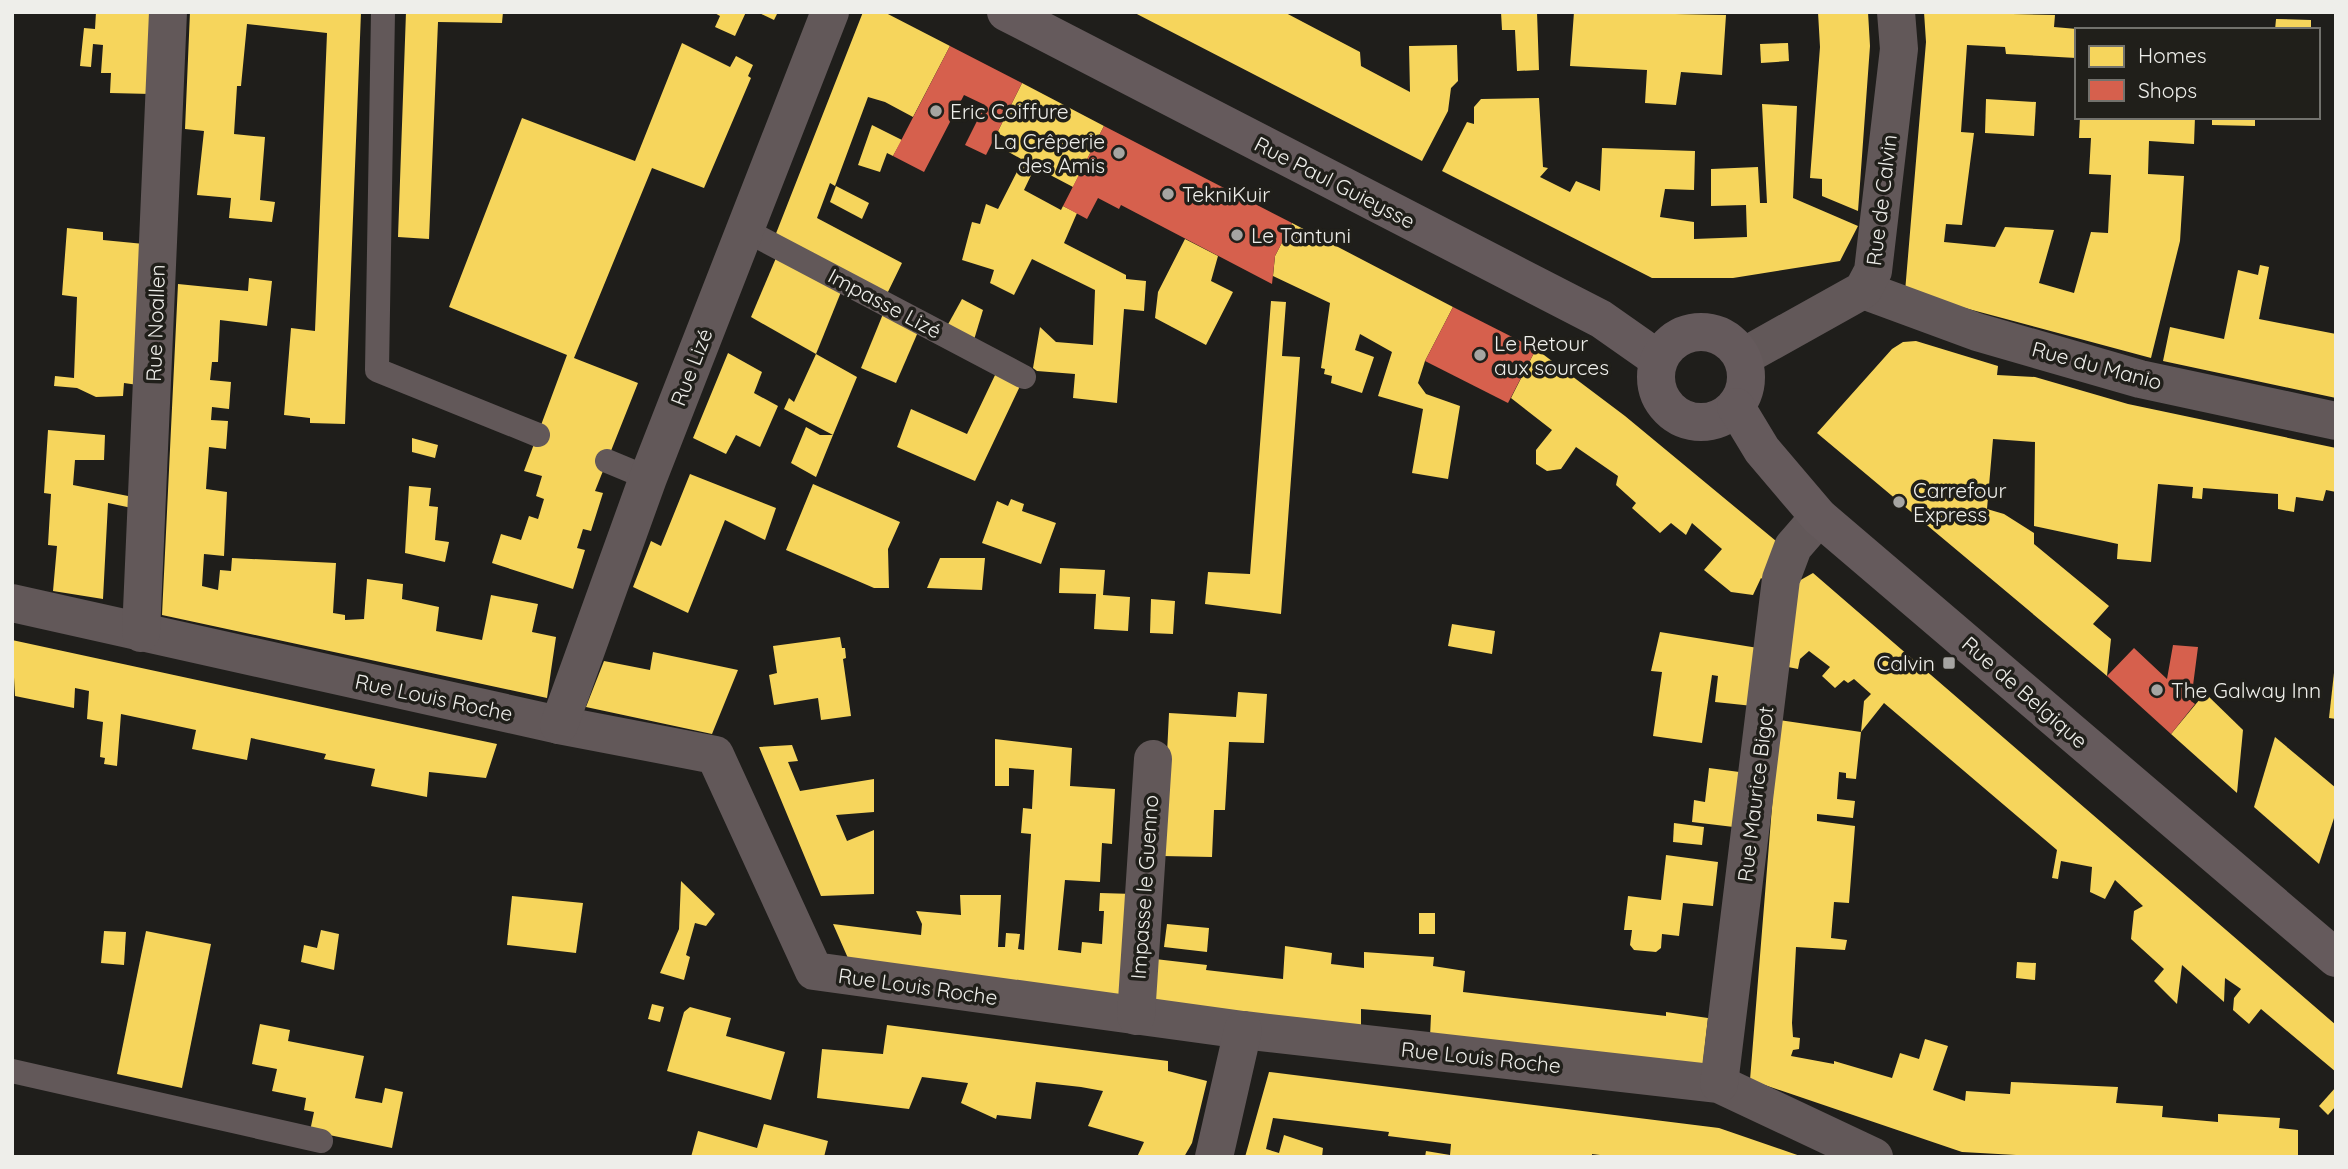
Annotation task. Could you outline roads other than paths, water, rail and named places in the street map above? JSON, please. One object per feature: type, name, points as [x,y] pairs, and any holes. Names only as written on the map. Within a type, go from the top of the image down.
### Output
[{"type":"main road","name":"Rue Paul Guieysse","points":[[1006,12],[1601,319],[1658,359]]},
{"type":"main road","points":[[1689,332],[1710,332],[1729,341],[1742,356],[1747,373],[1745,391],[1737,407],[1719,419],[1698,423],[1677,416],[1662,400],[1655,380],[1658,359],[1671,342],[1689,332]]},
{"type":"main road","name":"Rue de Belgique","points":[[1737,407],[1762,450],[1819,517],[2336,958]]},
{"type":"street","name":"Rue Noallen","points":[[141,633],[168,12]]},
{"type":"street","name":"Rue Lizé","points":[[559,724],[648,478],[830,12]]},
{"type":"street","name":"Rue de Calvin","points":[[1742,356],[1863,290],[1874,271],[1899,49],[1896,12]]},
{"type":"street","name":"Rue du Manio","points":[[1863,290],[1977,331],[2140,379],[2336,421]]},
{"type":"street","name":"Rue Maurice Bigot","points":[[1719,1084],[1781,579],[1793,547],[1819,517]]},
{"type":"street","name":"Rue Louis Roche","points":[[12,603],[559,724],[715,755],[814,971],[1243,1030],[1719,1084],[1874,1157]]},
{"type":"street","name":"Impasse le Guenno","points":[[1136,1016],[1153,759]]},
{"type":"street","points":[[1213,1157],[1243,1030]]},
{"type":"lane","points":[[383,12],[377,370],[538,435]]},
{"type":"lane","name":"Impasse Lizé","points":[[745,230],[1024,377]]},
{"type":"lane","points":[[607,461],[648,478]]},
{"type":"lane","points":[[12,1071],[321,1141]]},
{"type":"place","name":"Eric Coiffure","points":[[936,111]]},
{"type":"place","name":"La Crêperie des Amis","points":[[1119,153]]},
{"type":"place","name":"TekniKuir","points":[[1168,194]]},
{"type":"place","name":"Le Tantuni","points":[[1237,235]]},
{"type":"place","name":"Le Retour aux sources","points":[[1480,355]]},
{"type":"place","name":"Carrefour Express","points":[[1899,502]]},
{"type":"place","name":"Calvin","points":[[1949,663]]},
{"type":"place","name":"The Galway Inn","points":[[2157,690]]}]
